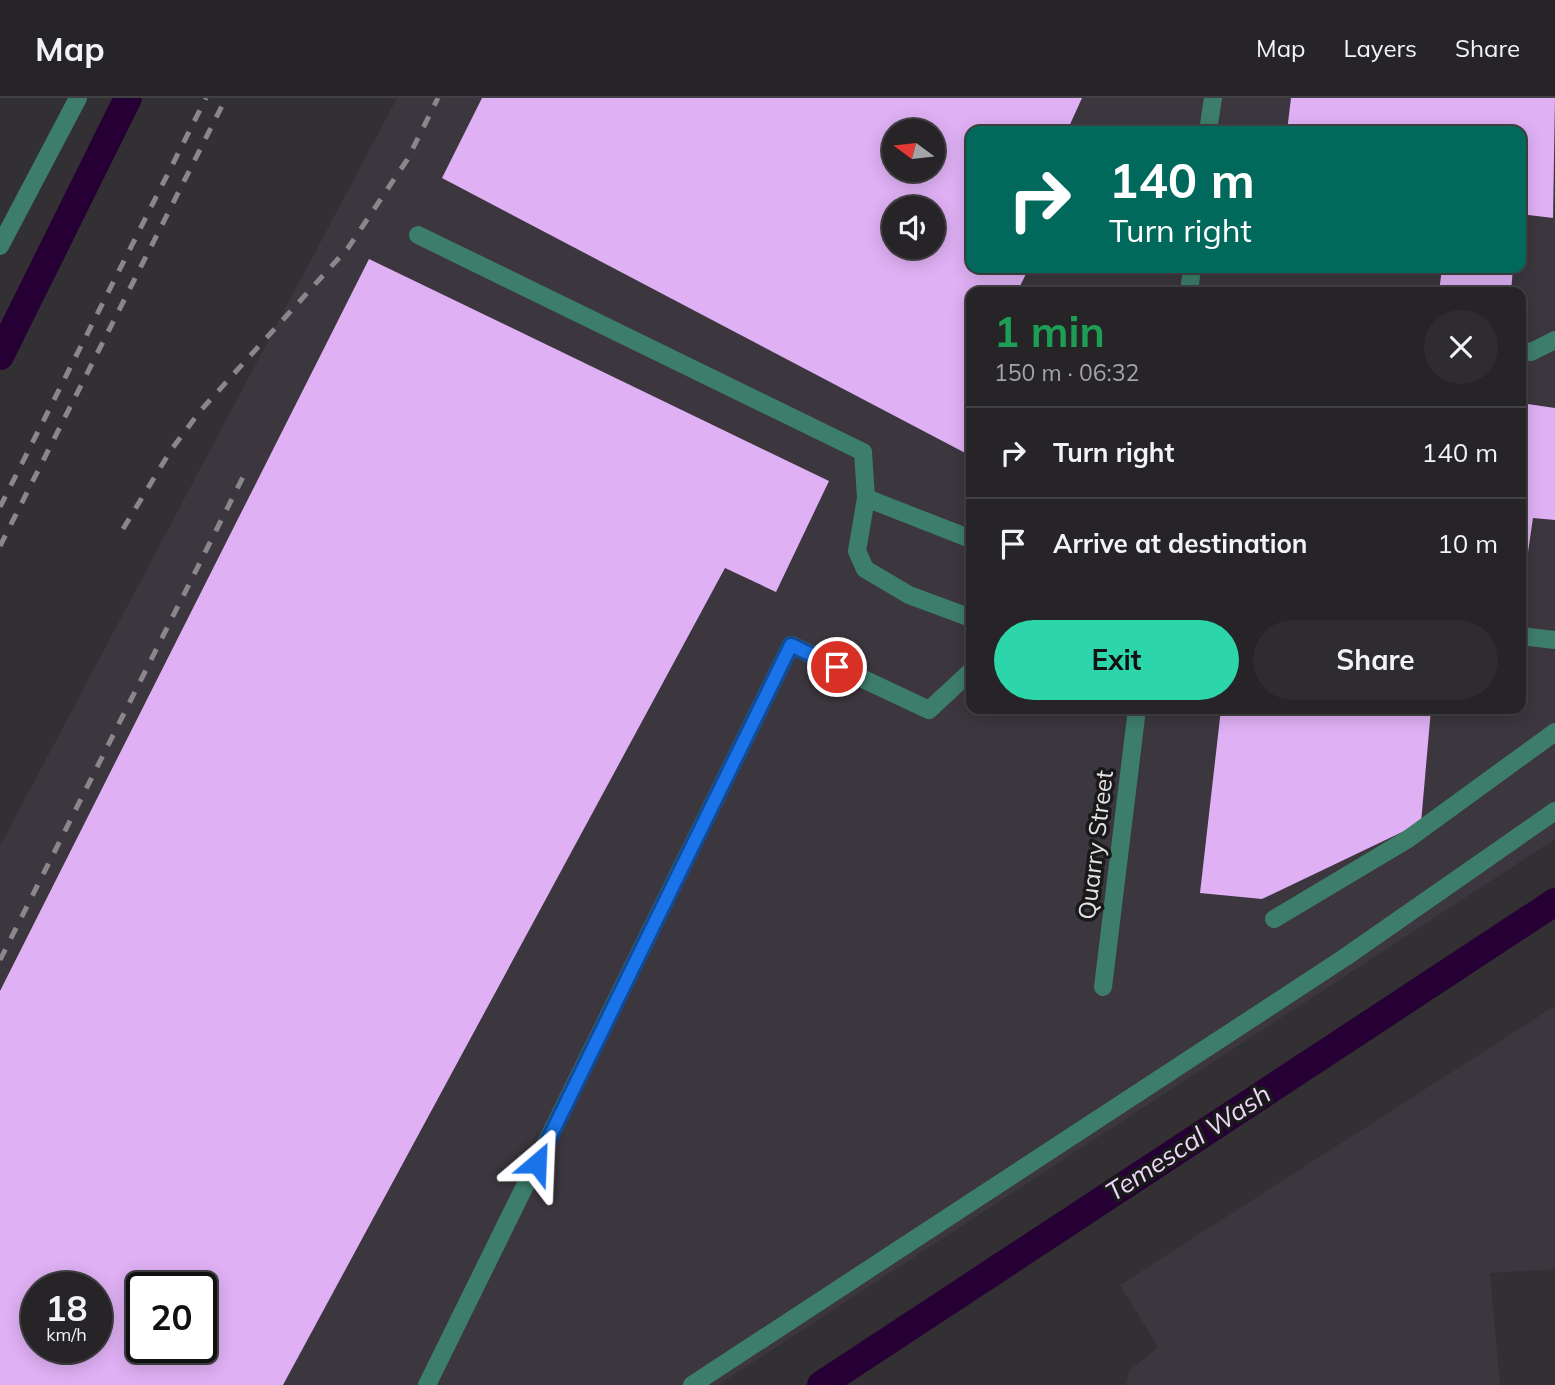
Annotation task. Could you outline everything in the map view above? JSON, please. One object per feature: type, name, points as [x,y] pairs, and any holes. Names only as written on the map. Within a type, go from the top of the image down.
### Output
[{"type":"street","points":[[0,246],[78,98]]},
{"type":"street","points":[[1210,126],[1213,98]]},
{"type":"street","points":[[418,236],[863,452],[866,498],[857,551],[864,569],[909,595],[966,616]]},
{"type":"street","points":[[1526,352],[1531,352],[1555,340]]},
{"type":"street","points":[[866,498],[966,537]]},
{"type":"street","points":[[1526,637],[1555,640]]},
{"type":"street","points":[[428,1385],[791,645],[929,710],[966,676]]},
{"type":"street","name":"Quarry Street","points":[[1103,988],[1136,714]]},
{"type":"street","points":[[1274,919],[1408,839],[1555,733]]},
{"type":"street","points":[[692,1385],[1344,958],[1555,811]]},
{"type":"shaded area","points":[[397,98],[1555,98],[1555,839],[718,1385],[0,1385],[0,846]]},
{"type":"shaded area","points":[[1555,1006],[1555,1269],[1490,1273],[1500,1385],[1126,1385],[1129,1371],[1158,1347],[1120,1285]]},
{"type":"building","points":[[482,98],[1082,98],[1069,126],[966,126],[966,273],[1026,273],[1020,287],[966,287],[966,453],[442,178]]},
{"type":"building","points":[[1291,98],[1555,98],[1553,218],[1526,215],[1526,126],[1288,126]]},
{"type":"building","points":[[369,259],[829,481],[776,592],[725,568],[283,1385],[0,1385],[0,991]]},
{"type":"building","points":[[1441,273],[1513,273],[1511,287],[1440,287]]},
{"type":"building","points":[[1526,404],[1555,408],[1555,520],[1533,518],[1526,566]]},
{"type":"building","points":[[1220,714],[1431,714],[1421,823],[1262,899],[1200,893]]},
{"type":"waterway","points":[[0,356],[128,98]]},
{"type":"waterway","name":"Temescal Wash","points":[[821,1385],[1555,902]]},
{"type":"railway","points":[[0,507],[206,98]]},
{"type":"railway","points":[[0,546],[226,98]]},
{"type":"railway","points":[[123,529],[171,450],[201,410],[348,248],[407,160],[438,98]]},
{"type":"railway","points":[[0,960],[247,469]]},
{"type":"route","points":[[537,1163],[791,645],[837,667]]}]
